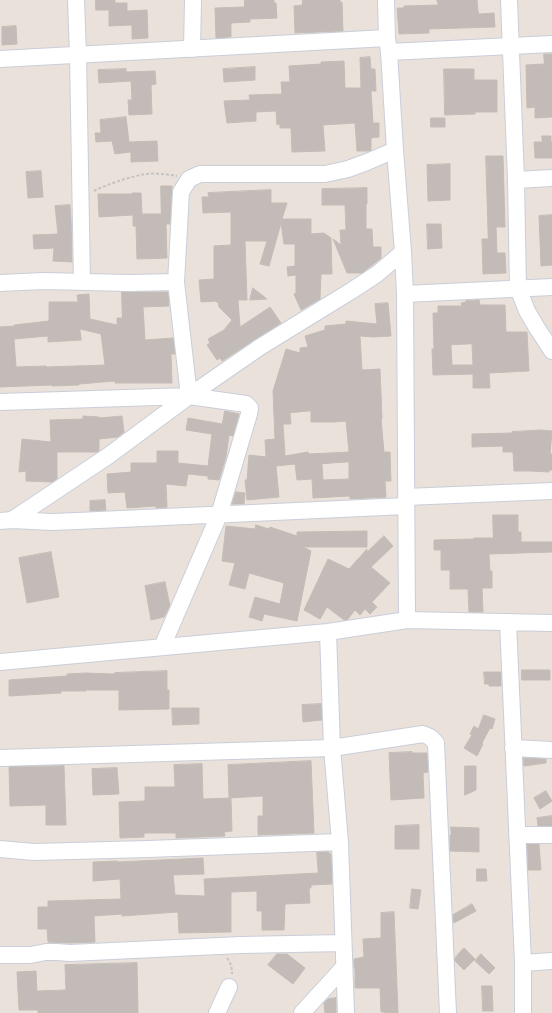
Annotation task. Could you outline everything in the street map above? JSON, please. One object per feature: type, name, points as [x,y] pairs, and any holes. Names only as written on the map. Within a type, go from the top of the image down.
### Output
[{"type":"street","points":[[76,0],[82,282]]},
{"type":"street","points":[[192,49],[193,0]]},
{"type":"street","points":[[386,0],[405,294],[407,620]]},
{"type":"street","points":[[509,0],[516,180],[518,288],[527,311],[552,351]]},
{"type":"street","points":[[0,59],[192,49],[388,45],[511,46],[552,44]]},
{"type":"street","points":[[189,396],[176,282],[180,192],[189,179],[200,174],[325,174],[348,169],[395,150]]},
{"type":"street","points":[[516,180],[552,178]]},
{"type":"street","points":[[6,521],[108,456],[189,396],[260,347],[377,274],[403,252]]},
{"type":"street","points":[[0,283],[44,281],[176,282]]},
{"type":"street","points":[[405,294],[552,287]]},
{"type":"street","points":[[0,402],[189,396],[246,404],[250,408],[219,515],[162,647]]},
{"type":"street","points":[[6,521],[52,522],[219,515],[552,491]]},
{"type":"street","points":[[1,658],[162,647],[328,632],[407,620],[552,623]]},
{"type":"street","points":[[508,622],[523,963],[523,1013]]},
{"type":"street","points":[[328,632],[332,748],[340,842],[346,1013]]},
{"type":"street","points":[[0,758],[332,748],[423,734],[430,737],[436,743],[448,1013]]},
{"type":"street","points":[[513,748],[552,750]]},
{"type":"street","points":[[518,835],[552,834]]},
{"type":"street","points":[[0,849],[34,852],[340,842]]},
{"type":"street","points":[[0,955],[30,955],[46,952],[70,953],[262,944],[343,943]]},
{"type":"street","points":[[523,963],[552,961]]},
{"type":"street","points":[[302,1013],[344,967]]},
{"type":"street","points":[[217,1013],[229,987]]},
{"type":"path","points":[[80,197],[104,186],[145,174],[157,174],[189,179]]},
{"type":"path","points":[[210,947],[224,955],[229,961],[232,968],[232,978],[229,987]]},
{"type":"building","points":[[96,0],[115,0],[115,3],[127,3],[127,11],[147,10],[148,38],[132,39],[132,25],[109,26],[109,10],[96,10]]},
{"type":"building","points":[[245,0],[274,0],[274,3],[276,3],[277,18],[250,19],[250,22],[231,23],[231,37],[216,38],[215,8],[244,7]]},
{"type":"building","points":[[303,0],[340,0],[340,3],[342,2],[343,31],[295,33],[294,6],[302,5]]},
{"type":"building","points":[[437,0],[477,0],[479,14],[494,13],[495,27],[429,29],[429,33],[399,34],[397,8],[404,8],[404,6],[438,5]]},
{"type":"building","points":[[16,26],[17,44],[2,45],[2,27]]},
{"type":"building","points":[[544,54],[552,54],[552,117],[535,118],[535,107],[527,108],[526,65],[544,64]]},
{"type":"building","points":[[370,57],[371,69],[375,69],[376,91],[371,91],[373,123],[379,123],[379,137],[371,138],[371,150],[369,151],[357,151],[355,123],[323,125],[325,151],[292,152],[291,128],[280,128],[280,124],[277,125],[276,111],[256,112],[256,121],[227,123],[224,101],[250,100],[249,95],[282,94],[281,82],[290,82],[289,66],[344,61],[345,88],[361,88],[360,58]]},
{"type":"building","points":[[255,67],[255,80],[224,82],[223,69]]},
{"type":"building","points":[[126,69],[126,72],[155,71],[156,84],[151,85],[152,114],[129,115],[128,100],[132,100],[131,81],[99,83],[98,70]]},
{"type":"building","points":[[444,69],[474,69],[474,80],[497,80],[497,112],[475,112],[475,114],[445,115]]},
{"type":"building","points":[[126,117],[129,142],[157,141],[158,161],[131,162],[131,152],[115,154],[112,141],[96,142],[95,133],[101,133],[100,120]]},
{"type":"building","points":[[431,118],[445,118],[445,127],[431,127]]},
{"type":"building","points":[[542,136],[551,136],[552,158],[535,158],[534,142],[542,142]]},
{"type":"building","points":[[486,156],[503,156],[505,227],[496,227],[497,253],[505,253],[506,273],[483,274],[482,239],[488,239]]},
{"type":"building","points":[[450,164],[450,200],[428,201],[427,165]]},
{"type":"building","points":[[41,171],[43,197],[28,198],[26,172]]},
{"type":"building","points":[[161,186],[172,186],[170,224],[166,224],[167,258],[137,259],[136,226],[133,226],[133,215],[99,217],[98,194],[141,193],[142,214],[161,214]]},
{"type":"building","points":[[367,188],[366,229],[372,229],[373,247],[381,247],[381,258],[362,273],[347,273],[333,239],[341,245],[340,230],[346,230],[345,205],[322,205],[322,189]]},
{"type":"building","points":[[271,190],[271,203],[287,203],[282,219],[311,219],[311,234],[324,233],[331,238],[332,274],[321,274],[320,299],[301,310],[294,294],[296,293],[296,275],[288,276],[287,267],[295,266],[295,244],[284,244],[281,223],[269,266],[260,264],[267,241],[245,241],[247,300],[238,300],[240,327],[270,307],[281,323],[222,361],[220,358],[217,360],[207,345],[210,343],[208,339],[224,330],[232,320],[219,307],[218,302],[201,302],[199,280],[214,279],[214,246],[231,245],[231,212],[203,213],[202,197],[209,197],[208,193]]},
{"type":"building","points":[[70,205],[72,262],[53,261],[54,248],[34,249],[33,235],[58,234],[55,206]]},
{"type":"building","points":[[552,215],[552,265],[541,266],[539,216]]},
{"type":"building","points":[[427,224],[441,224],[442,248],[428,249]]},
{"type":"building","points":[[253,288],[267,299],[250,300]]},
{"type":"building","points":[[122,292],[168,292],[169,306],[143,307],[145,340],[173,338],[175,354],[171,354],[172,383],[115,383],[115,381],[79,385],[0,387],[0,327],[49,321],[49,302],[78,302],[77,295],[89,294],[90,319],[117,325],[117,318],[122,318]],"holes":[[[80,329],[101,334],[105,365],[16,367],[14,339],[48,336],[48,342],[81,340]]]},
{"type":"building","points":[[479,300],[480,305],[505,305],[506,332],[527,332],[529,371],[489,373],[490,388],[473,388],[473,374],[433,375],[433,313],[438,313],[438,306],[462,306],[461,303]],"holes":[[[472,344],[473,365],[452,365],[451,345]]]},
{"type":"building","points":[[388,303],[391,336],[360,336],[362,370],[380,369],[381,419],[384,452],[390,452],[391,481],[385,481],[386,497],[350,499],[350,496],[313,498],[312,479],[297,480],[295,464],[276,466],[279,497],[247,500],[245,480],[247,480],[249,455],[266,457],[265,440],[275,439],[273,391],[286,349],[300,353],[300,348],[308,347],[305,336],[325,330],[325,326],[346,324],[346,321],[377,324],[375,304]],"holes":[[[311,411],[311,422],[346,421],[349,452],[309,454],[308,452],[285,456],[283,424],[291,424],[290,413]],[[349,462],[349,479],[323,480],[322,464]]]},
{"type":"building","points":[[225,411],[239,414],[233,436],[229,435],[226,457],[219,480],[208,479],[208,476],[188,474],[186,486],[166,484],[167,507],[156,508],[156,506],[127,508],[125,492],[108,493],[107,474],[131,472],[131,463],[157,463],[157,451],[178,451],[178,463],[208,466],[212,434],[186,430],[188,418],[222,424]]},
{"type":"building","points":[[83,416],[99,418],[122,416],[124,432],[118,437],[99,439],[99,451],[97,452],[57,452],[57,479],[52,482],[26,481],[26,471],[19,472],[22,439],[51,442],[50,420],[83,419]]},
{"type":"building","points":[[541,430],[552,431],[550,454],[552,454],[552,470],[549,470],[549,472],[514,471],[513,452],[503,452],[503,446],[472,447],[472,434],[512,433]]},
{"type":"building","points":[[236,492],[245,493],[244,504],[232,504]]},
{"type":"building","points":[[105,500],[106,510],[90,511],[90,501]]},
{"type":"building","points":[[493,515],[518,515],[518,532],[521,532],[521,542],[552,542],[552,552],[489,554],[490,571],[492,571],[492,588],[482,588],[483,612],[469,612],[468,589],[450,589],[450,570],[441,570],[441,550],[434,550],[434,540],[493,538]]},
{"type":"building","points":[[256,525],[269,529],[270,527],[297,536],[297,532],[367,531],[367,547],[303,547],[311,551],[297,621],[264,614],[262,621],[249,617],[255,597],[280,604],[284,583],[249,573],[245,589],[229,585],[235,563],[222,561],[226,526],[255,529]]},
{"type":"building","points":[[384,536],[393,546],[371,567],[390,583],[372,602],[377,607],[370,614],[365,609],[360,615],[355,610],[348,619],[344,620],[327,607],[320,619],[304,610],[328,559],[349,569],[367,549],[367,552]]},
{"type":"building","points":[[51,552],[59,597],[27,603],[19,558]]},
{"type":"building","points":[[165,582],[170,606],[164,617],[151,620],[145,586]]},
{"type":"building","points":[[522,670],[550,670],[550,680],[522,680]]},
{"type":"building","points":[[167,671],[169,709],[119,710],[119,690],[61,691],[61,693],[9,696],[9,680],[67,676],[67,674],[115,674]]},
{"type":"building","points":[[484,672],[501,672],[501,686],[489,686],[489,684],[485,684]]},
{"type":"building","points":[[321,704],[322,720],[303,722],[302,705]]},
{"type":"building","points":[[172,708],[199,708],[199,724],[173,725]]},
{"type":"building","points":[[484,715],[495,719],[492,729],[490,728],[477,756],[464,748],[472,735],[470,734],[474,726],[478,729]]},
{"type":"building","points":[[389,753],[427,753],[428,772],[423,773],[424,798],[391,800]]},
{"type":"building","points":[[523,758],[546,759],[546,763],[524,766]]},
{"type":"building","points":[[311,761],[314,833],[258,835],[258,816],[263,816],[263,796],[229,798],[228,765]]},
{"type":"building","points":[[202,764],[203,799],[231,798],[232,831],[224,832],[225,836],[176,838],[176,833],[144,833],[144,837],[120,838],[119,802],[145,801],[145,787],[175,787],[174,765]]},
{"type":"building","points":[[64,766],[66,825],[46,825],[46,805],[10,806],[9,767]]},
{"type":"building","points":[[465,766],[476,766],[476,790],[465,795]]},
{"type":"building","points":[[117,768],[119,794],[93,795],[92,769]]},
{"type":"building","points":[[546,791],[552,801],[540,809],[534,798]]},
{"type":"building","points":[[552,816],[552,826],[538,826],[537,818]]},
{"type":"building","points":[[419,825],[419,849],[395,849],[395,826]]},
{"type":"building","points":[[451,827],[479,828],[479,852],[450,851]]},
{"type":"building","points":[[527,844],[539,844],[541,870],[528,870]]},
{"type":"building","points":[[317,852],[329,852],[329,854],[331,854],[332,884],[311,885],[311,888],[309,888],[310,903],[285,904],[284,930],[262,930],[262,911],[257,911],[257,891],[231,892],[231,932],[179,933],[178,912],[122,916],[122,914],[94,916],[95,942],[48,942],[47,929],[38,929],[38,907],[48,907],[48,901],[121,899],[120,879],[93,881],[93,862],[203,858],[204,874],[173,875],[175,895],[205,896],[204,879],[318,873]]},
{"type":"building","points":[[477,869],[486,869],[487,881],[477,881]]},
{"type":"building","points":[[412,889],[421,890],[418,909],[410,908]]},
{"type":"building","points":[[472,904],[476,911],[454,923],[453,915]]},
{"type":"building","points":[[394,912],[398,1013],[385,1013],[381,1012],[380,988],[355,988],[354,959],[364,957],[363,939],[381,938],[381,913]]},
{"type":"building","points":[[464,948],[475,959],[464,970],[455,961],[455,958]]},
{"type":"building","points":[[277,954],[287,954],[305,968],[293,984],[268,965]]},
{"type":"building","points":[[481,954],[495,968],[489,974],[475,961]]},
{"type":"building","points":[[137,963],[138,1013],[38,1013],[38,1010],[19,1010],[17,972],[36,971],[37,991],[66,990],[65,965]]},
{"type":"building","points":[[482,986],[492,986],[493,1011],[483,1011]]},
{"type":"building","points":[[336,998],[336,1013],[325,1013],[324,1003],[328,999]]}]
